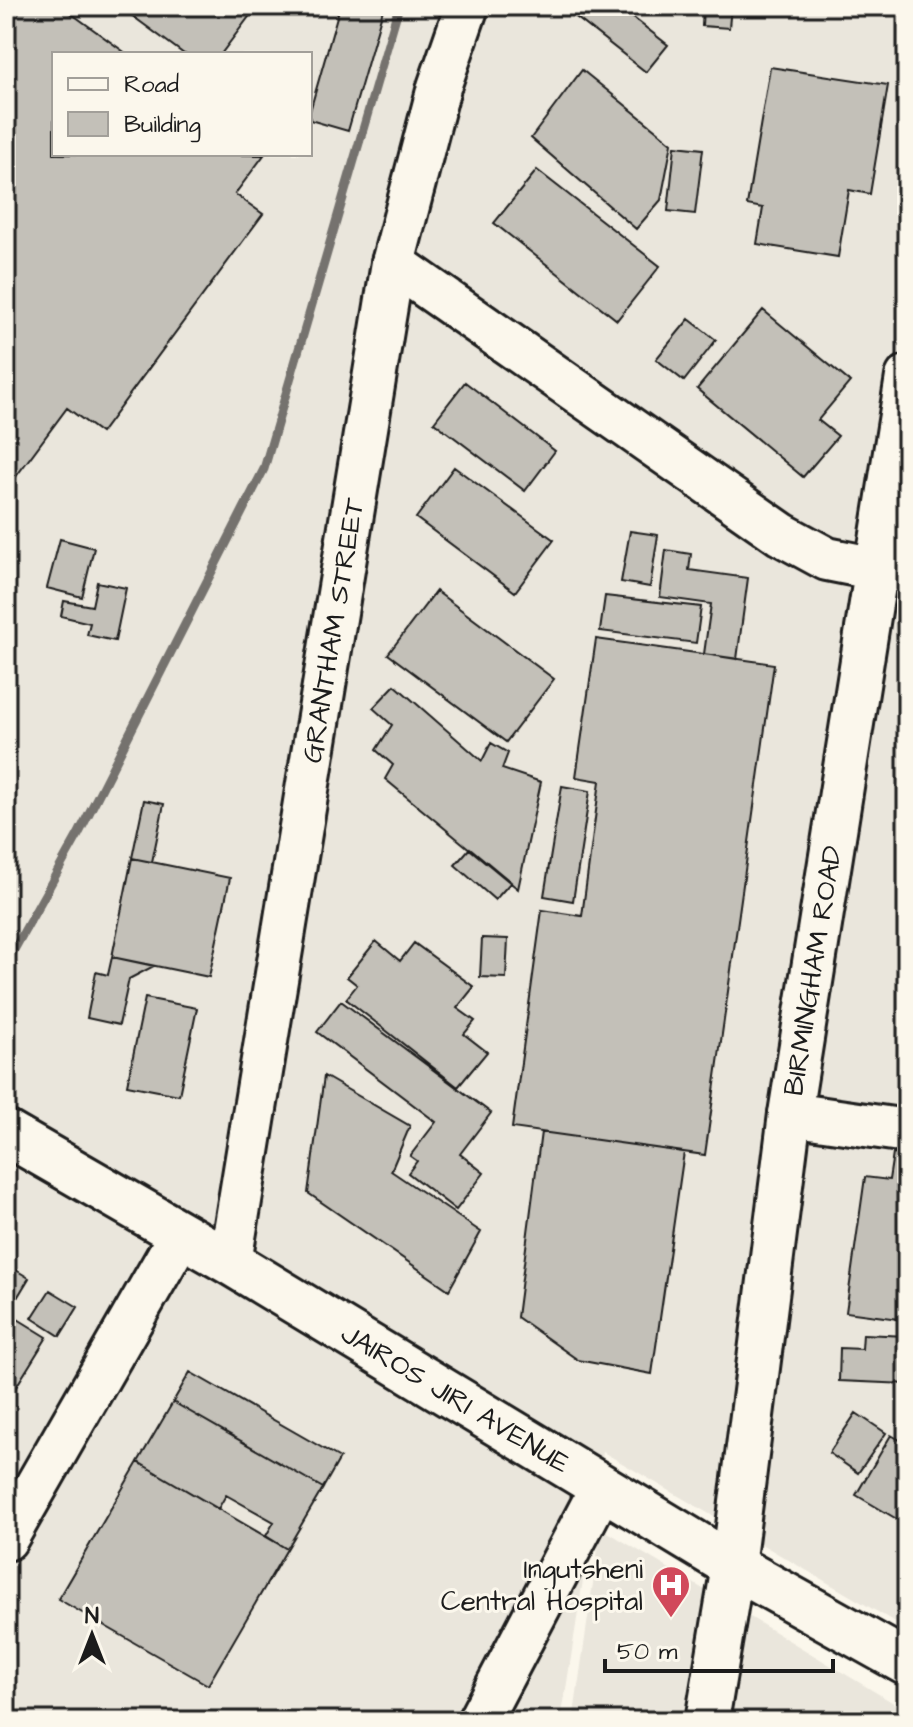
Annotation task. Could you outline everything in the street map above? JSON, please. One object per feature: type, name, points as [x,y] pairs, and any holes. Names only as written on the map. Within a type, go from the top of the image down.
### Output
[{"type":"main road","name":"JAIROS JIRI AVENUE","points":[[6,1133],[230,1262],[733,1566],[907,1663]]},
{"type":"street","name":"GRANTHAM STREET","points":[[230,1262],[393,263],[439,87],[467,6]]},
{"type":"street","points":[[393,263],[781,534],[827,559],[892,570]]},
{"type":"street","name":"BIRMINGHAM ROAD","points":[[707,1721],[733,1566],[790,1114],[892,570],[907,377]]},
{"type":"street","points":[[790,1114],[907,1131]]},
{"type":"street","points":[[6,1539],[181,1234]]},
{"type":"street","points":[[479,1721],[602,1487]]},
{"type":"shaded area","points":[[6,6],[907,6],[907,1629],[603,1452],[561,1721],[6,1721]]},
{"type":"shaded area","name":"Ingutsheni Central Hospital","points":[[601,1528],[907,1711],[907,1721],[573,1721]]},
{"type":"building","points":[[6,6],[61,6],[124,52],[52,52],[52,156],[263,156],[235,194],[263,214],[101,433],[67,408],[6,490]]},
{"type":"building","points":[[119,6],[257,6],[222,52],[181,52]]},
{"type":"building","points":[[340,6],[384,6],[348,131],[312,121],[312,104]]},
{"type":"building","points":[[579,6],[618,6],[668,45],[646,72],[572,14]]},
{"type":"building","points":[[703,6],[731,6],[729,28],[702,26]]},
{"type":"building","points":[[770,67],[888,85],[870,194],[849,190],[838,257],[757,244],[763,208],[747,205]]},
{"type":"building","points":[[582,70],[672,143],[661,200],[636,229],[531,138]]},
{"type":"building","points":[[675,146],[703,149],[695,214],[668,211]]},
{"type":"building","points":[[537,170],[660,266],[617,320],[494,223]]},
{"type":"building","points":[[763,310],[850,382],[818,420],[838,436],[803,477],[697,389]]},
{"type":"building","points":[[689,319],[716,340],[684,381],[656,359]]},
{"type":"building","points":[[465,382],[555,451],[525,491],[434,422]]},
{"type":"building","points":[[454,467],[554,540],[515,592],[416,518]]},
{"type":"building","points":[[630,531],[658,535],[650,587],[621,582]]},
{"type":"building","points":[[60,539],[94,548],[82,597],[47,588]]},
{"type":"building","points":[[666,550],[691,554],[689,570],[748,578],[737,659],[704,654],[711,604],[660,597]]},
{"type":"building","points":[[97,582],[126,588],[115,641],[87,635],[90,623],[61,616],[64,601],[92,606]]},
{"type":"building","points":[[436,591],[554,679],[506,742],[388,654]]},
{"type":"building","points":[[605,596],[701,607],[696,643],[600,631]]},
{"type":"building","points":[[596,639],[774,664],[705,1155],[512,1128],[542,910],[582,916],[600,781],[576,777]]},
{"type":"building","points":[[395,685],[482,761],[491,743],[508,753],[502,769],[541,782],[518,889],[385,779],[393,765],[376,750],[392,725],[373,708]]},
{"type":"building","points":[[562,786],[590,791],[573,901],[544,896]]},
{"type":"building","points":[[144,800],[164,804],[152,862],[132,858]]},
{"type":"building","points":[[470,848],[511,882],[495,900],[455,865]]},
{"type":"building","points":[[132,858],[230,878],[209,977],[112,957]]},
{"type":"building","points":[[482,938],[508,939],[506,978],[480,977]]},
{"type":"building","points":[[376,941],[400,961],[414,943],[474,987],[457,1008],[475,1021],[464,1034],[487,1052],[458,1087],[346,999],[357,985],[347,977]]},
{"type":"building","points":[[112,957],[154,966],[129,979],[119,1025],[87,1018],[96,972],[108,975]]},
{"type":"building","points":[[145,998],[197,1008],[179,1095],[127,1085]]},
{"type":"building","points":[[341,1001],[491,1113],[460,1154],[484,1173],[456,1210],[408,1173],[417,1161],[410,1156],[436,1122],[317,1032]]},
{"type":"building","points":[[324,1076],[410,1126],[391,1171],[481,1232],[449,1290],[308,1193]]},
{"type":"building","points":[[541,1132],[684,1152],[652,1374],[578,1360],[517,1317]]},
{"type":"building","points":[[893,1154],[907,1156],[907,1320],[846,1312],[865,1177],[889,1180]]},
{"type":"building","points":[[6,1264],[29,1278],[8,1313],[47,1337],[6,1403]]},
{"type":"building","points":[[50,1290],[78,1307],[60,1336],[32,1318]]},
{"type":"building","points":[[863,1334],[907,1336],[907,1384],[839,1381],[840,1348],[862,1349]]},
{"type":"building","points":[[190,1372],[340,1458],[323,1488],[173,1402]]},
{"type":"building","points":[[173,1402],[323,1488],[287,1549],[266,1536],[274,1522],[226,1495],[218,1509],[138,1462]]},
{"type":"building","points":[[856,1413],[886,1433],[858,1473],[829,1453]]},
{"type":"building","points":[[891,1435],[907,1444],[907,1525],[856,1495]]},
{"type":"building","points":[[138,1462],[287,1549],[208,1685],[58,1599]]},
{"type":"building","points":[[6,1711],[22,1721],[6,1721]]},
{"type":"waterway","points":[[6,964],[78,835],[264,469],[399,6]]},
{"type":"place","name":"Ingutsheni Central Hospital","points":[[671,1619]]}]
